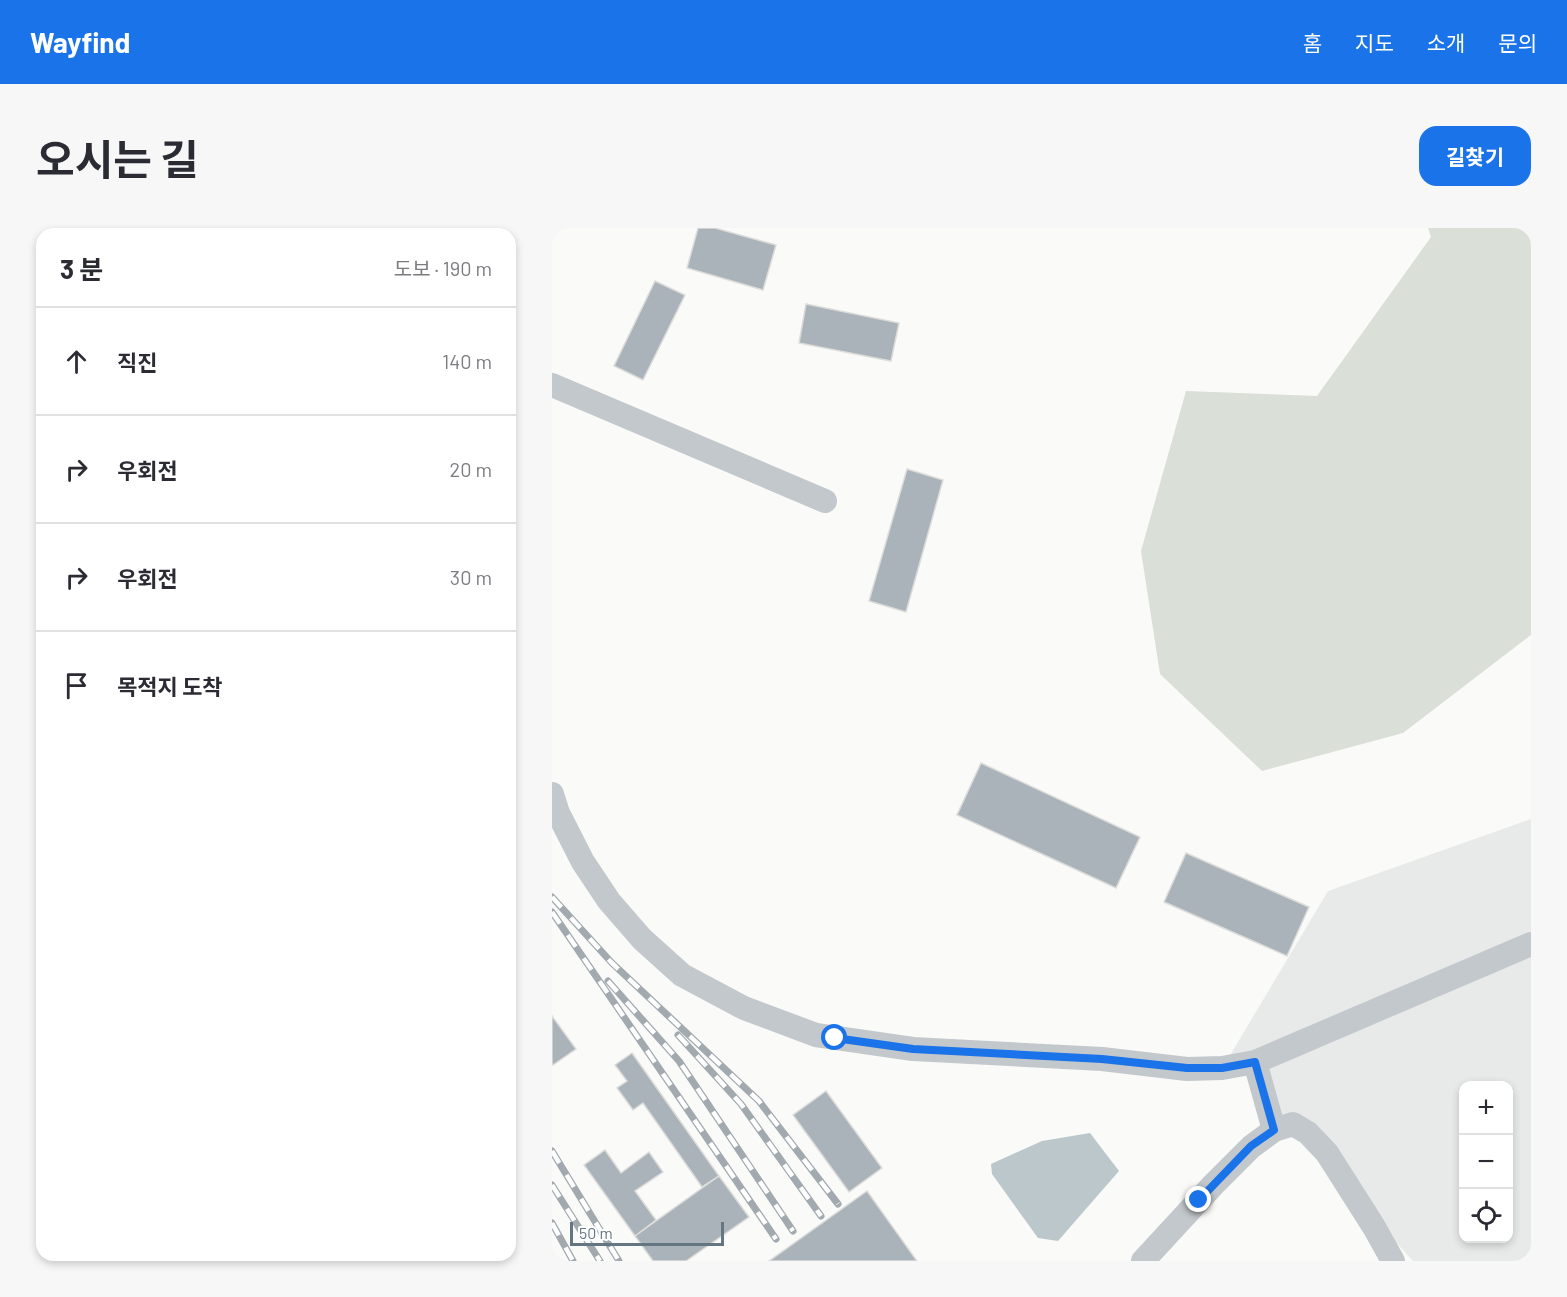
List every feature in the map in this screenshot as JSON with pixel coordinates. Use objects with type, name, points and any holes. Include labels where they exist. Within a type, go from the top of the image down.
[{"type":"street","points":[[552,385],[825,501]]},
{"type":"street","points":[[552,794],[558,813],[583,862],[609,901],[642,939],[682,975],[744,1008],[816,1035],[913,1049],[1102,1059],[1187,1068],[1222,1068],[1255,1062],[1531,944]]},
{"type":"street","points":[[1255,1062],[1274,1130]]},
{"type":"street","points":[[1143,1261],[1251,1146],[1274,1130],[1293,1124],[1308,1133],[1327,1153],[1394,1261]]},
{"type":"shaded area","points":[[1428,228],[1531,228],[1531,635],[1403,733],[1262,771],[1160,674],[1141,551],[1186,391],[1317,396],[1431,237]]},
{"type":"shaded area","points":[[1531,819],[1531,1261],[1413,1261],[1229,1057],[1328,891]]},
{"type":"shaded area","points":[[1090,1133],[1119,1171],[1058,1241],[1038,1238],[992,1174],[991,1164],[1042,1141]]},
{"type":"building","points":[[698,228],[715,228],[776,245],[763,290],[687,268]]},
{"type":"building","points":[[655,281],[685,295],[643,380],[614,366]]},
{"type":"building","points":[[806,304],[899,323],[891,361],[799,343]]},
{"type":"building","points":[[907,469],[943,480],[906,612],[869,601]]},
{"type":"building","points":[[981,763],[1140,837],[1116,888],[957,815]]},
{"type":"building","points":[[1186,853],[1309,907],[1287,956],[1164,902]]},
{"type":"building","points":[[552,1016],[576,1049],[553,1065],[552,1063]]},
{"type":"building","points":[[632,1053],[719,1176],[702,1187],[643,1103],[633,1110],[617,1088],[627,1081],[615,1065]]},
{"type":"building","points":[[826,1091],[882,1168],[849,1192],[793,1115]]},
{"type":"building","points":[[605,1150],[621,1173],[649,1152],[663,1172],[635,1191],[656,1220],[635,1236],[584,1165]]},
{"type":"building","points":[[719,1176],[749,1217],[686,1261],[653,1261],[635,1236]]},
{"type":"building","points":[[867,1191],[917,1261],[769,1261]]},
{"type":"railway","points":[[552,897],[612,963],[759,1101],[838,1204]]},
{"type":"railway","points":[[552,912],[776,1239]]},
{"type":"railway","points":[[608,981],[679,1061],[793,1231]]},
{"type":"railway","points":[[678,1035],[741,1104],[821,1216]]},
{"type":"railway","points":[[552,1151],[619,1261]]},
{"type":"railway","points":[[552,1185],[600,1261]]},
{"type":"railway","points":[[552,1223],[573,1261]]},
{"type":"route","points":[[835,1038],[913,1049],[1102,1059],[1187,1068],[1222,1068],[1255,1062],[1274,1130],[1251,1146],[1199,1200]]}]
